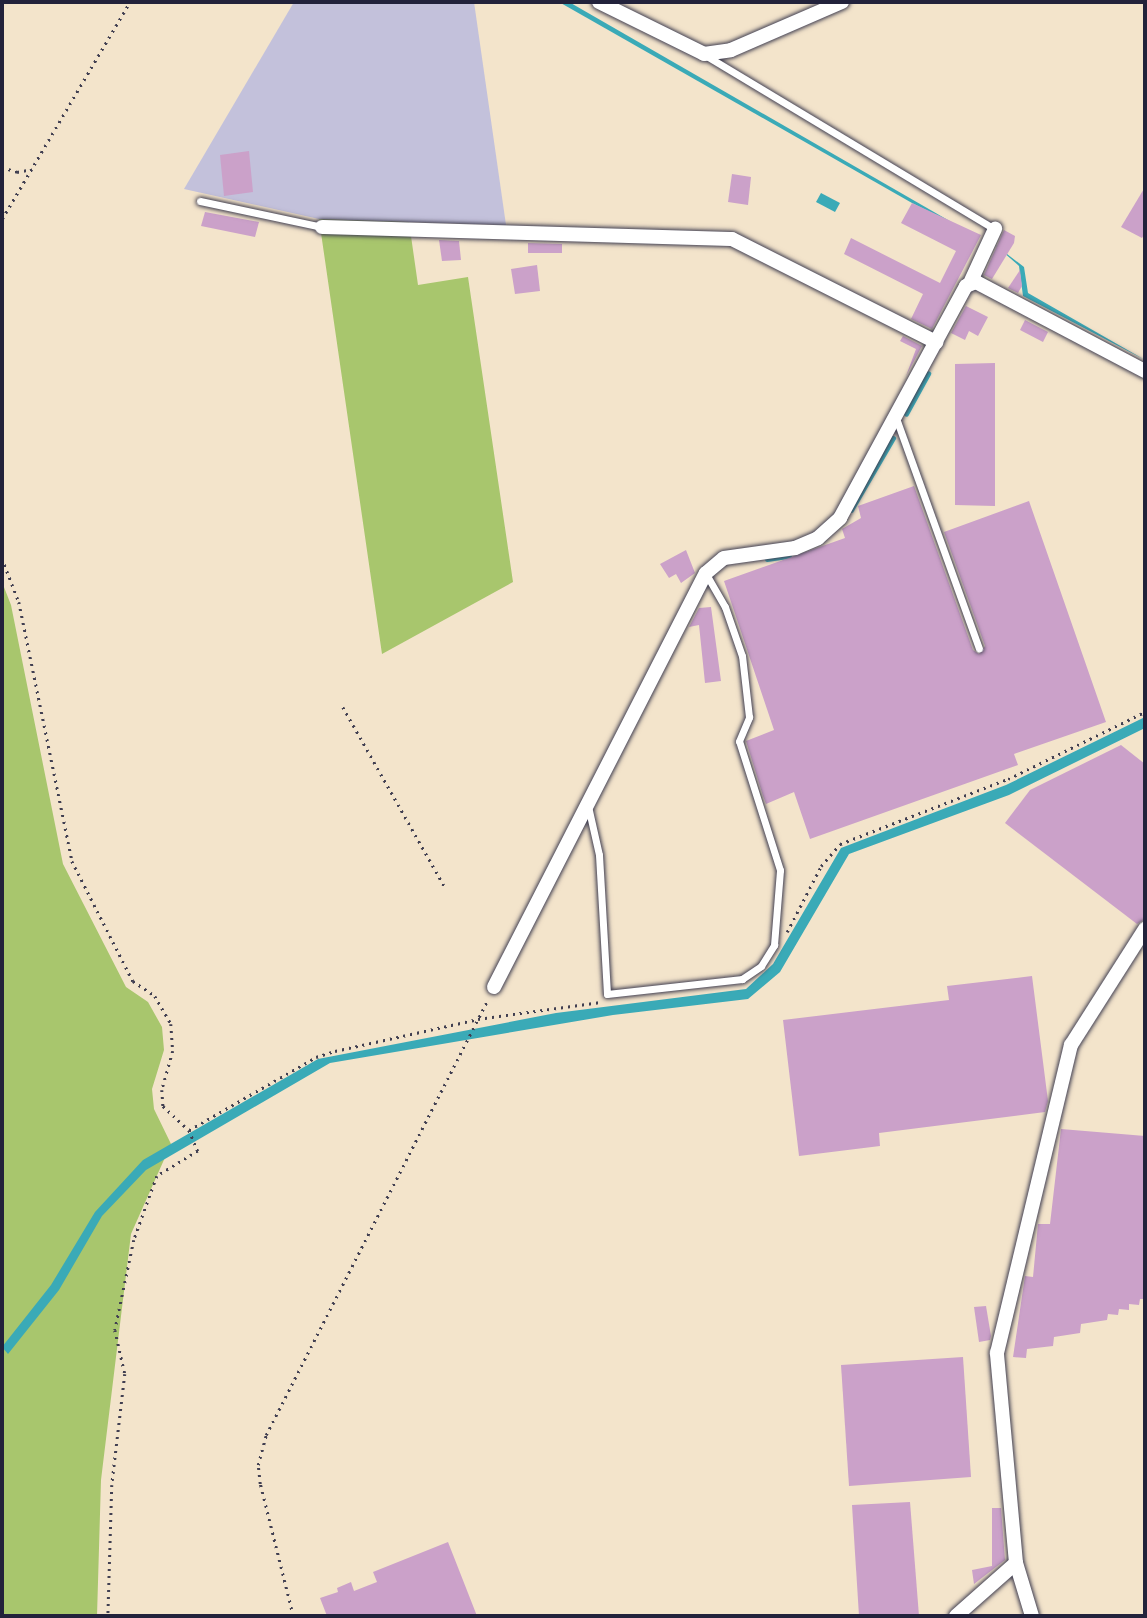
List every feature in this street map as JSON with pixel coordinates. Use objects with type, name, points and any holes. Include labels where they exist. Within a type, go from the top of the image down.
[{"type":"street","points":[[599,2],[704,54],[731,50],[842,2]]},
{"type":"street","points":[[321,227],[732,239],[936,342]]},
{"type":"street","points":[[494,987],[706,573],[724,558],[775,553],[818,538],[846,509],[970,283],[995,229]]},
{"type":"street","points":[[970,283],[1145,371]]},
{"type":"street","points":[[1032,1616],[1017,1563],[997,1353],[1071,1045],[1145,929]]},
{"type":"street","points":[[956,1616],[1017,1563]]},
{"type":"lane","points":[[704,54],[995,229]]},
{"type":"lane","points":[[200,201],[321,227]]},
{"type":"lane","points":[[896,417],[979,648]]},
{"type":"lane","points":[[587,803],[599,855],[607,994],[742,979],[761,966],[774,945],[780,870],[738,741],[749,717],[742,656],[725,607],[706,573]]},
{"type":"path","points":[[2,219],[130,2]]},
{"type":"path","points":[[2,167],[17,172],[32,169]]},
{"type":"path","points":[[2,558],[19,602],[72,860],[133,981],[155,996],[171,1024],[173,1051],[162,1090],[163,1106],[189,1130],[198,1151],[158,1176],[134,1240],[115,1330],[125,1374],[111,1485],[108,1616]]},
{"type":"path","points":[[342,707],[444,887]]},
{"type":"path","points":[[785,936],[821,866],[840,844],[1008,779],[1145,712]]},
{"type":"path","points":[[293,1616],[260,1485],[258,1465],[266,1435],[494,987]]},
{"type":"path","points":[[189,1130],[316,1057],[478,1019],[610,1001]]},
{"type":"shaded area","points":[[294,2],[474,2],[506,225],[319,219],[184,189]]},
{"type":"green space","points":[[319,219],[409,222],[418,285],[468,277],[513,582],[382,654]]},
{"type":"green space","points":[[2,582],[11,605],[63,864],[126,987],[148,1002],[162,1027],[164,1050],[152,1089],[154,1109],[171,1144],[131,1234],[101,1480],[97,1616],[2,1616]]},
{"type":"water","points":[[559,2],[569,2],[967,231],[912,203]]},
{"type":"water","points":[[821,193],[840,203],[835,212],[816,202]]},
{"type":"water","points":[[994,244],[1024,267],[1028,293],[1145,360],[1023,296],[1019,266]]},
{"type":"water","points":[[1145,717],[1145,728],[1009,795],[849,854],[780,972],[748,999],[613,1015],[330,1063],[146,1170],[102,1216],[59,1290],[8,1354],[2,1347],[51,1285],[95,1212],[143,1160],[318,1059],[556,1013],[746,989],[773,964],[841,848],[1006,785]]},
{"type":"building","points":[[249,151],[253,192],[224,196],[220,155]]},
{"type":"building","points":[[732,174],[751,177],[748,205],[728,202]]},
{"type":"building","points":[[1145,187],[1145,233],[1142,238],[1121,227]]},
{"type":"building","points":[[912,203],[981,235],[932,329],[911,319],[923,294],[844,254],[851,238],[940,283],[956,251],[901,223]]},
{"type":"building","points":[[205,212],[259,222],[255,237],[201,226]]},
{"type":"building","points":[[1004,230],[1015,236],[1014,243],[992,279],[984,275]]},
{"type":"building","points":[[439,240],[459,241],[461,260],[442,261]]},
{"type":"building","points":[[528,243],[562,244],[562,253],[528,253]]},
{"type":"building","points":[[537,265],[540,291],[515,294],[511,269]]},
{"type":"building","points":[[1020,270],[1022,286],[1018,293],[1008,288]]},
{"type":"building","points":[[966,306],[988,317],[978,336],[969,331],[965,340],[951,333]]},
{"type":"building","points":[[1025,320],[1048,332],[1043,342],[1020,330]]},
{"type":"building","points":[[903,336],[922,346],[906,376],[916,349],[900,341]]},
{"type":"building","points":[[995,363],[995,506],[955,505],[955,364]]},
{"type":"building","points":[[914,486],[973,650],[979,654],[985,646],[944,532],[1029,501],[1106,722],[1014,754],[1018,765],[810,839],[794,792],[766,804],[763,796],[746,741],[774,730],[724,581],[845,538],[842,529],[861,518],[858,506]]},
{"type":"building","points":[[686,550],[695,573],[681,583],[676,574],[669,578],[660,564]]},
{"type":"building","points":[[711,607],[721,681],[705,683],[699,625],[689,627],[699,608]]},
{"type":"building","points":[[1121,745],[1145,764],[1145,919],[1137,924],[1005,823],[1030,790]]},
{"type":"building","points":[[1032,976],[1048,1101],[1045,1112],[879,1133],[880,1146],[799,1156],[783,1020],[949,1000],[947,986]]},
{"type":"building","points":[[1061,1129],[1145,1136],[1145,1299],[1140,1299],[1139,1305],[1129,1304],[1129,1310],[1119,1309],[1118,1315],[1108,1314],[1107,1320],[1081,1324],[1080,1333],[1054,1337],[1053,1346],[1027,1349],[1026,1358],[1013,1357],[1025,1276],[1033,1277],[1038,1224],[1050,1224]]},
{"type":"building","points":[[986,1306],[991,1336],[990,1340],[979,1342],[974,1307]]},
{"type":"building","points":[[963,1357],[971,1477],[849,1486],[841,1365]]},
{"type":"building","points":[[910,1502],[919,1616],[859,1616],[852,1505]]},
{"type":"building","points":[[992,1508],[1001,1508],[1005,1560],[974,1584],[972,1570],[992,1566]]},
{"type":"building","points":[[448,1542],[477,1616],[327,1616],[320,1598],[338,1592],[337,1588],[351,1582],[354,1591],[377,1582],[373,1572]]},
{"type":"waterway","points":[[906,414],[928,374]]},
{"type":"waterway","points":[[851,510],[893,438]]},
{"type":"waterway","points":[[767,559],[789,556]]}]
